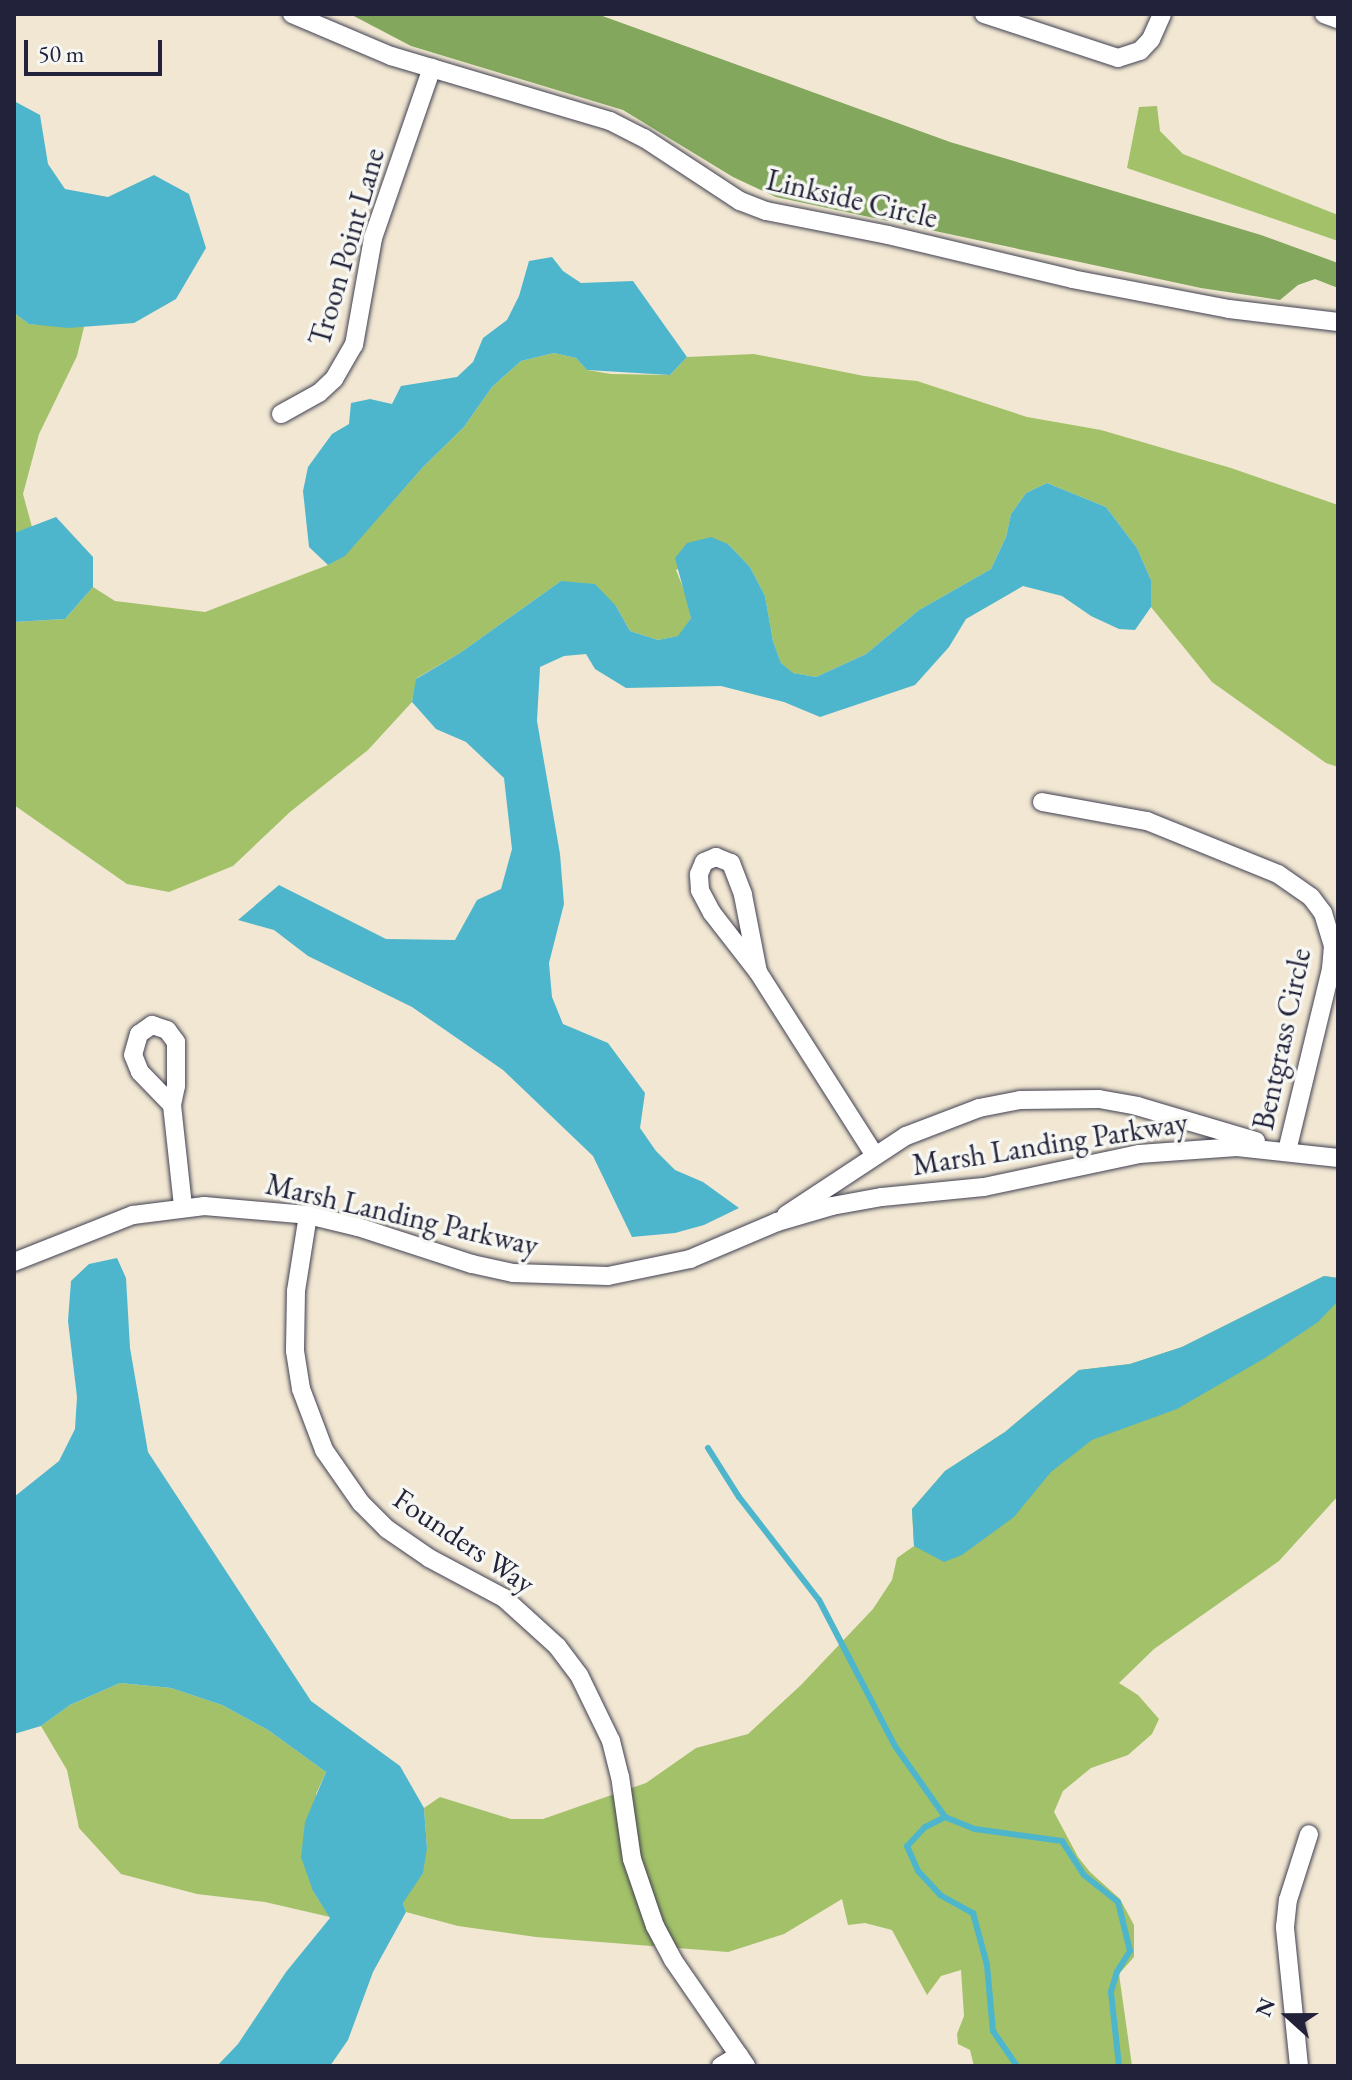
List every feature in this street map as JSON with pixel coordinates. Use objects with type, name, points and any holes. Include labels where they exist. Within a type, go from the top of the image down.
[{"type":"street","name":"Linkside Circle","points":[[292,14],[363,45],[432,68],[573,107],[610,121],[644,138],[740,201],[766,211],[888,235],[1086,282],[1229,309],[1338,322]]},
{"type":"street","points":[[984,14],[1118,58],[1140,51],[1160,21]]},
{"type":"street","points":[[1324,14],[1338,19]]},
{"type":"street","name":"Troon Point Lane","points":[[281,414],[319,393],[334,379],[354,345],[373,238],[432,68]]},
{"type":"street","name":"Bentgrass Circle","points":[[1042,802],[1147,821],[1278,874],[1304,890],[1323,913],[1333,946],[1331,969],[1287,1151]]},
{"type":"street","points":[[758,972],[743,895],[731,863],[716,857],[704,862],[699,874],[700,890],[712,913],[758,972],[874,1154]]},
{"type":"street","name":"Marsh Landing Parkway","points":[[14,1262],[133,1215],[183,1207],[254,1208],[308,1215],[358,1227],[472,1264],[560,1277],[608,1276],[654,1269],[735,1242],[777,1222],[874,1154],[940,1120],[979,1108],[1059,1097],[1137,1106],[1287,1151]]},
{"type":"street","points":[[172,1105],[183,1207]]},
{"type":"street","name":"Marsh Landing Parkway","points":[[777,1222],[845,1204],[1012,1182],[1139,1154],[1237,1147],[1338,1158]]},
{"type":"street","name":"Founders Way","points":[[308,1215],[296,1291],[295,1351],[301,1389],[324,1450],[361,1503],[387,1529],[429,1558],[504,1598],[557,1646],[579,1675],[611,1741],[620,1776],[632,1859],[655,1926],[673,1960],[743,2060]]},
{"type":"street","points":[[1299,2066],[1285,1927],[1288,1900],[1309,1834]]},
{"type":"street","points":[[721,2066],[743,2060]]},
{"type":"green space","points":[[350,14],[597,14],[950,142],[1261,235],[1338,263],[1338,288],[1315,279],[1298,285],[1280,300],[1201,288],[776,197],[733,177],[623,110],[411,46]]},
{"type":"green space","points":[[1157,106],[1160,131],[1183,154],[1338,215],[1338,241],[1127,168],[1139,107]]},
{"type":"green space","points":[[14,313],[29,324],[84,327],[77,356],[39,434],[23,494],[32,527],[14,533]]},
{"type":"green space","points":[[554,353],[576,358],[587,370],[611,374],[670,375],[687,357],[754,354],[864,376],[917,381],[1027,417],[1101,430],[1231,468],[1338,505],[1338,767],[1326,763],[1212,682],[1151,607],[1151,580],[1137,548],[1106,507],[1047,483],[1026,493],[1011,514],[1006,537],[991,569],[919,610],[866,654],[816,677],[792,673],[781,663],[773,641],[765,596],[750,567],[728,544],[676,570],[690,605],[691,618],[679,636],[658,640],[630,631],[616,606],[561,581],[460,653],[417,678],[412,702],[368,750],[290,812],[233,866],[169,892],[127,884],[14,805],[14,622],[65,619],[93,587],[115,601],[205,612],[328,565],[345,555],[423,467],[464,427],[492,387],[521,361]]},
{"type":"green space","points":[[1324,1276],[1338,1278],[1338,1496],[1279,1561],[1154,1649],[1119,1683],[1138,1695],[1159,1719],[1152,1734],[1128,1755],[1091,1768],[1063,1791],[1054,1812],[1078,1857],[1120,1899],[1134,1925],[1134,1957],[1119,1974],[1132,2066],[974,2066],[970,2050],[958,2044],[957,2034],[964,2016],[961,1970],[941,1976],[927,1995],[892,1930],[865,1923],[848,1925],[842,1899],[784,1934],[728,1952],[536,1937],[458,1926],[406,1912],[403,1903],[427,1848],[424,1808],[440,1797],[511,1819],[543,1819],[646,1783],[696,1748],[748,1734],[801,1685],[873,1609],[892,1580],[897,1558],[914,1546],[912,1509],[945,1471],[1005,1432],[1079,1370],[1130,1364],[1182,1347]]},
{"type":"green space","points":[[120,1683],[171,1688],[222,1705],[268,1730],[326,1772],[316,1794],[313,1891],[330,1917],[265,1902],[197,1894],[121,1874],[79,1828],[67,1770],[41,1726],[70,1705]]},
{"type":"water","points":[[14,101],[40,115],[48,164],[65,189],[108,197],[154,175],[189,194],[206,248],[176,299],[134,323],[68,328],[29,324],[14,313]]},
{"type":"water","points":[[552,257],[563,271],[581,283],[633,281],[687,357],[670,375],[587,370],[576,358],[554,353],[521,361],[492,387],[464,427],[423,467],[345,556],[328,565],[309,547],[303,491],[308,467],[332,434],[349,424],[351,403],[370,399],[392,404],[401,386],[457,377],[473,362],[483,338],[507,320],[519,296],[529,261]]},
{"type":"water","points":[[1047,483],[1106,507],[1137,548],[1151,580],[1151,607],[1135,630],[1119,629],[1091,616],[1062,596],[1023,586],[966,619],[949,647],[915,685],[820,717],[784,702],[721,686],[626,688],[595,669],[586,654],[564,656],[540,667],[537,721],[560,854],[564,904],[549,963],[552,997],[563,1024],[608,1043],[645,1093],[640,1128],[656,1151],[675,1170],[703,1182],[739,1208],[704,1225],[675,1233],[632,1237],[593,1156],[503,1070],[412,1007],[308,956],[274,930],[238,920],[279,885],[386,939],[455,940],[477,900],[501,889],[512,849],[504,778],[466,742],[436,729],[412,702],[416,679],[460,653],[561,581],[595,584],[616,606],[630,631],[658,640],[678,636],[691,618],[675,558],[687,543],[711,537],[728,544],[750,567],[765,596],[773,641],[781,663],[793,673],[816,677],[866,654],[919,610],[991,569],[1006,537],[1011,514],[1026,493]]},
{"type":"water","points":[[56,517],[93,557],[93,587],[65,619],[14,622],[14,533]]},
{"type":"water","points":[[117,1258],[126,1278],[130,1348],[148,1452],[311,1701],[400,1766],[424,1808],[427,1848],[423,1873],[403,1903],[406,1912],[373,1972],[348,2040],[330,2066],[217,2066],[238,2044],[286,1972],[330,1918],[313,1891],[301,1857],[305,1822],[326,1772],[268,1730],[222,1705],[171,1688],[120,1683],[70,1705],[41,1726],[14,1734],[14,1497],[59,1461],[75,1429],[77,1397],[68,1321],[71,1281],[89,1264]]},
{"type":"water","points":[[1324,1276],[1338,1278],[1338,1301],[1318,1322],[1265,1358],[1177,1409],[1092,1440],[1051,1472],[1014,1517],[962,1555],[944,1562],[914,1546],[912,1509],[945,1471],[1005,1432],[1079,1370],[1130,1364],[1182,1347]]},
{"type":"waterway","points":[[708,1448],[739,1497],[819,1600],[895,1746],[945,1817],[975,1829],[1062,1841],[1084,1875],[1118,1902],[1130,1951],[1117,1972],[1111,1992],[1119,2066]]},
{"type":"waterway","points":[[945,1817],[925,1827],[907,1846],[918,1871],[940,1895],[973,1913],[987,1965],[993,2031],[1017,2066]]}]
